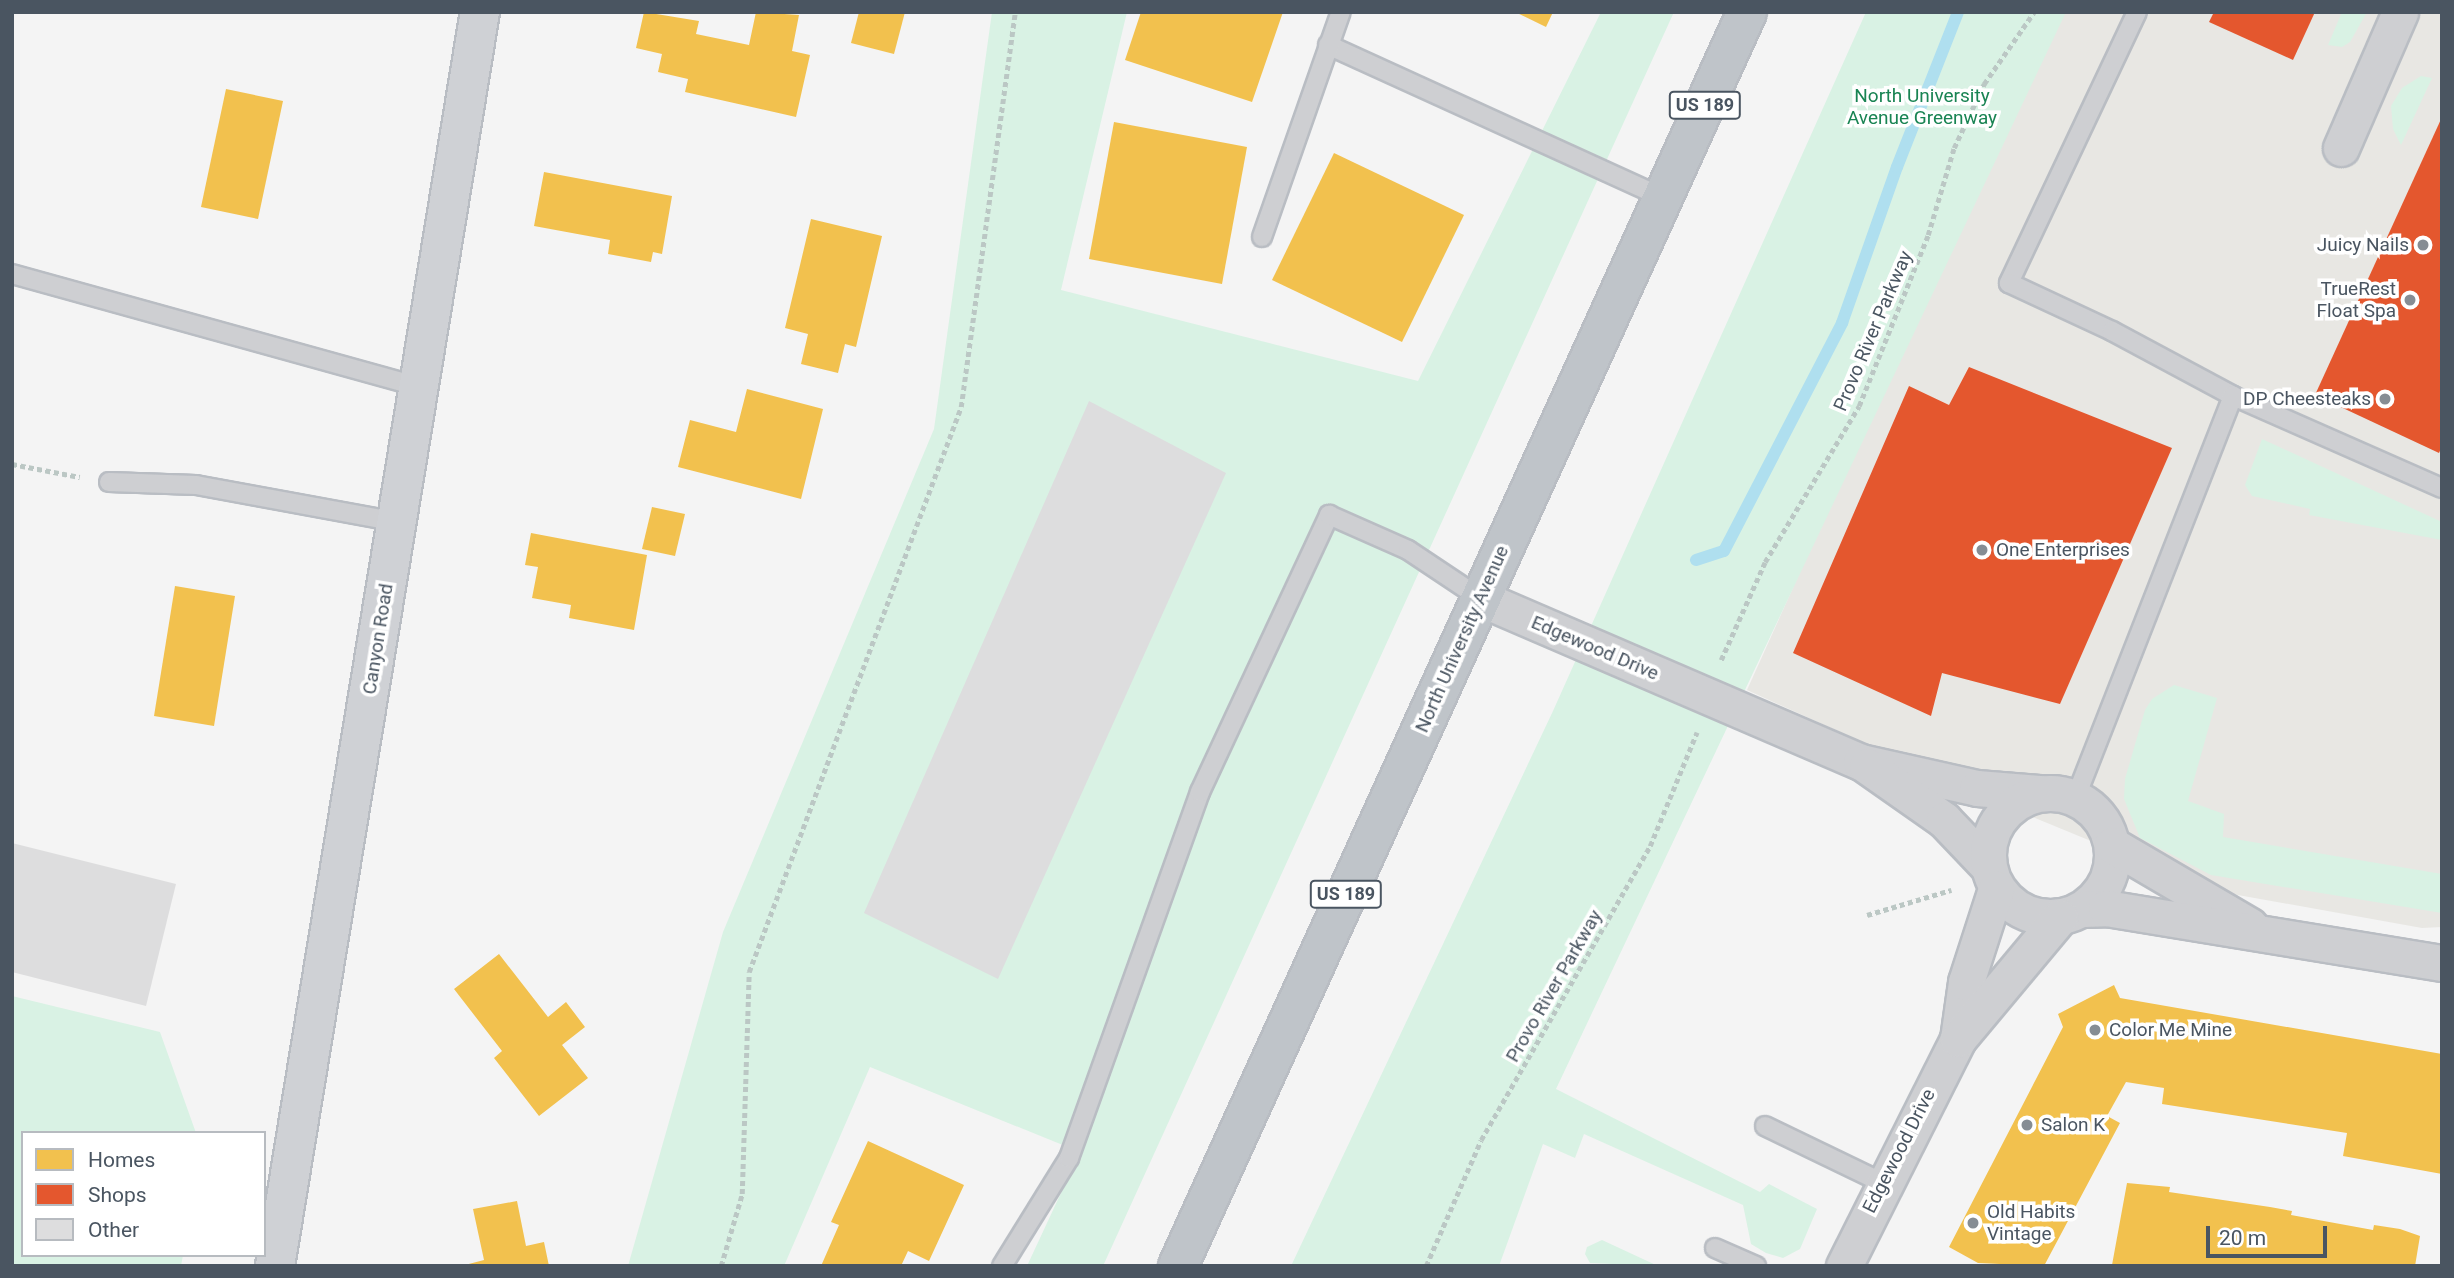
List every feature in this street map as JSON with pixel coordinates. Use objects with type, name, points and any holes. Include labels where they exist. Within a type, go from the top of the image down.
[{"type":"highway","name":"North University Avenue","points":[[1178,1266],[1747,12]]},
{"type":"main road","name":"Canyon Road","points":[[275,1266],[480,12]]},
{"type":"street","points":[[2341,148],[2400,12]]},
{"type":"street","name":"Edgewood Drive","points":[[1480,598],[1706,707],[1861,761]]},
{"type":"street","points":[[1861,761],[1977,788],[2075,799],[2103,822],[2112,845],[2111,870],[2101,892],[2071,913]]},
{"type":"street","points":[[1861,761],[1944,820],[2013,906],[2035,916],[2106,908],[2442,963]]},
{"type":"street","points":[[1992,877],[1988,841],[1998,819],[2017,802],[2039,793]]},
{"type":"street","points":[[2112,845],[2259,931]]},
{"type":"street","name":"Edgewood Drive","points":[[1958,1039],[1966,982],[1992,877]]},
{"type":"street","name":"Edgewood Drive","points":[[1844,1266],[1883,1183],[1958,1039],[2071,913]]},
{"type":"lane","points":[[1262,237],[1341,12]]},
{"type":"lane","points":[[2137,12],[2009,284],[2112,331],[2233,396],[2442,488]]},
{"type":"lane","points":[[1328,45],[1662,197]]},
{"type":"lane","points":[[12,274],[420,387]]},
{"type":"lane","points":[[2075,799],[2233,396]]},
{"type":"lane","points":[[109,482],[196,485],[397,522]]},
{"type":"lane","points":[[1002,1266],[1069,1158],[1200,793],[1329,515],[1408,550],[1480,598]]},
{"type":"lane","points":[[1765,1126],[1883,1183]]},
{"type":"lane","points":[[1715,1248],[1756,1266]]},
{"type":"path","points":[[721,1266],[742,1194],[750,972],[961,407],[1014,12]]},
{"type":"path","name":"Provo River Parkway","points":[[1723,654],[1765,562],[1859,406],[1928,235],[1954,148],[1984,84],[2034,12]]},
{"type":"path","points":[[12,464],[109,482]]},
{"type":"path","name":"Provo River Parkway","points":[[1426,1266],[1481,1140],[1650,846],[1706,707]]},
{"type":"path","points":[[1867,915],[1951,890]]},
{"type":"shaded area","points":[[2052,12],[2442,12],[2442,927],[2422,928],[2210,890],[1991,800],[1747,690]]},
{"type":"green space","points":[[992,12],[1127,12],[1061,290],[1418,381],[1601,12],[1674,12],[1103,1266],[1027,1266],[1080,1152],[870,1067],[784,1266],[628,1266],[723,932],[934,429]]},
{"type":"green space","name":"North University Avenue Greenway","points":[[1866,12],[2066,12],[1556,1089],[1760,1192],[1769,1184],[1817,1209],[1800,1249],[1783,1258],[1766,1253],[1751,1244],[1743,1205],[1584,1134],[1575,1158],[1543,1144],[1499,1266],[1291,1266],[1553,711]]},
{"type":"green space","points":[[2342,12],[2367,12],[2350,42],[2342,47],[2328,45]]},
{"type":"green space","points":[[2421,76],[2432,78],[2401,145],[2393,129],[2391,106],[2402,88]]},
{"type":"green space","points":[[2262,439],[2442,522],[2442,540],[2309,515],[2310,509],[2252,496],[2245,485]]},
{"type":"green space","points":[[2174,685],[2217,698],[2188,801],[2224,814],[2223,837],[2442,874],[2442,913],[2211,875],[2140,838],[2124,799],[2125,779],[2145,710],[2152,699]]},
{"type":"green space","points":[[12,996],[160,1032],[195,1131],[21,1131],[21,1257],[183,1257],[181,1266],[12,1266]]},
{"type":"green space","points":[[1602,1240],[1658,1266],[1590,1263],[1585,1254],[1587,1247]]},
{"type":"building: Homes","points":[[644,12],[699,21],[696,34],[749,45],[756,12],[799,15],[792,51],[810,55],[796,117],[685,92],[688,79],[658,72],[662,54],[636,48]]},
{"type":"building: Homes","points":[[859,12],[905,12],[894,54],[851,43]]},
{"type":"building: Homes","points":[[1141,12],[1283,12],[1252,102],[1125,60]]},
{"type":"building: Homes","points":[[1515,12],[1553,12],[1546,27]]},
{"type":"building: Homes","points":[[226,89],[283,101],[258,219],[201,207]]},
{"type":"building: Homes","points":[[1114,122],[1247,147],[1222,284],[1089,259]]},
{"type":"building: Homes","points":[[1334,153],[1464,215],[1402,342],[1272,280]]},
{"type":"building: Homes","points":[[544,172],[672,196],[662,254],[653,252],[651,262],[608,254],[610,240],[534,226]]},
{"type":"building: Homes","points":[[811,219],[882,236],[856,347],[845,344],[838,373],[801,364],[808,334],[785,328]]},
{"type":"building: Homes","points":[[747,389],[823,409],[801,499],[678,467],[690,420],[736,432]]},
{"type":"building: Homes","points":[[652,507],[685,514],[675,556],[642,549]]},
{"type":"building: Homes","points":[[531,533],[647,555],[634,630],[569,618],[571,605],[532,598],[538,567],[525,565]]},
{"type":"building: Homes","points":[[175,586],[235,596],[214,726],[154,716]]},
{"type":"building: Homes","points":[[499,954],[548,1017],[566,1002],[585,1027],[562,1045],[588,1078],[539,1116],[494,1058],[502,1051],[454,989]]},
{"type":"building: Homes","points":[[2114,985],[2120,998],[2442,1054],[2442,1174],[2343,1156],[2347,1133],[2162,1104],[2164,1088],[2126,1082],[2107,1116],[2120,1123],[2044,1266],[1978,1263],[1949,1247],[2063,1027],[2058,1014]]},
{"type":"building: Homes","points":[[868,1141],[964,1185],[929,1261],[908,1251],[901,1266],[821,1266],[839,1225],[831,1222]]},
{"type":"building: Homes","points":[[2127,1183],[2170,1187],[2169,1192],[2292,1211],[2291,1215],[2373,1230],[2374,1225],[2400,1229],[2420,1236],[2415,1266],[2112,1265]]},
{"type":"building: Homes","points":[[517,1201],[526,1246],[544,1242],[549,1266],[461,1266],[484,1260],[473,1209]]},
{"type":"building: Shops","points":[[2214,12],[2315,12],[2293,60],[2209,22]]},
{"type":"building: Shops","points":[[2442,117],[2442,446],[2439,453],[2315,395]]},
{"type":"building: Shops","name":"One Enterprises","points":[[1969,367],[2172,448],[2060,704],[1942,673],[1931,716],[1793,653],[1909,386],[1949,405]]},
{"type":"building: Other","points":[[1089,401],[1226,473],[998,979],[864,913]]},
{"type":"building: Other","points":[[12,843],[176,884],[146,1006],[12,972]]},
{"type":"waterway","points":[[1696,560],[1724,551],[1842,323],[1897,167],[1958,12]]},
{"type":"place","name":"Juicy Nails","points":[[2423,245]]},
{"type":"place","name":"TrueRest Float Spa","points":[[2410,300]]},
{"type":"place","name":"DP Cheesteaks","points":[[2385,399]]},
{"type":"place","name":"One Enterprises","points":[[1982,550]]},
{"type":"place","name":"Color Me Mine","points":[[2095,1030]]},
{"type":"place","name":"Salon K","points":[[2027,1125]]},
{"type":"place","name":"Old Habits Vintage","points":[[1973,1223]]}]
